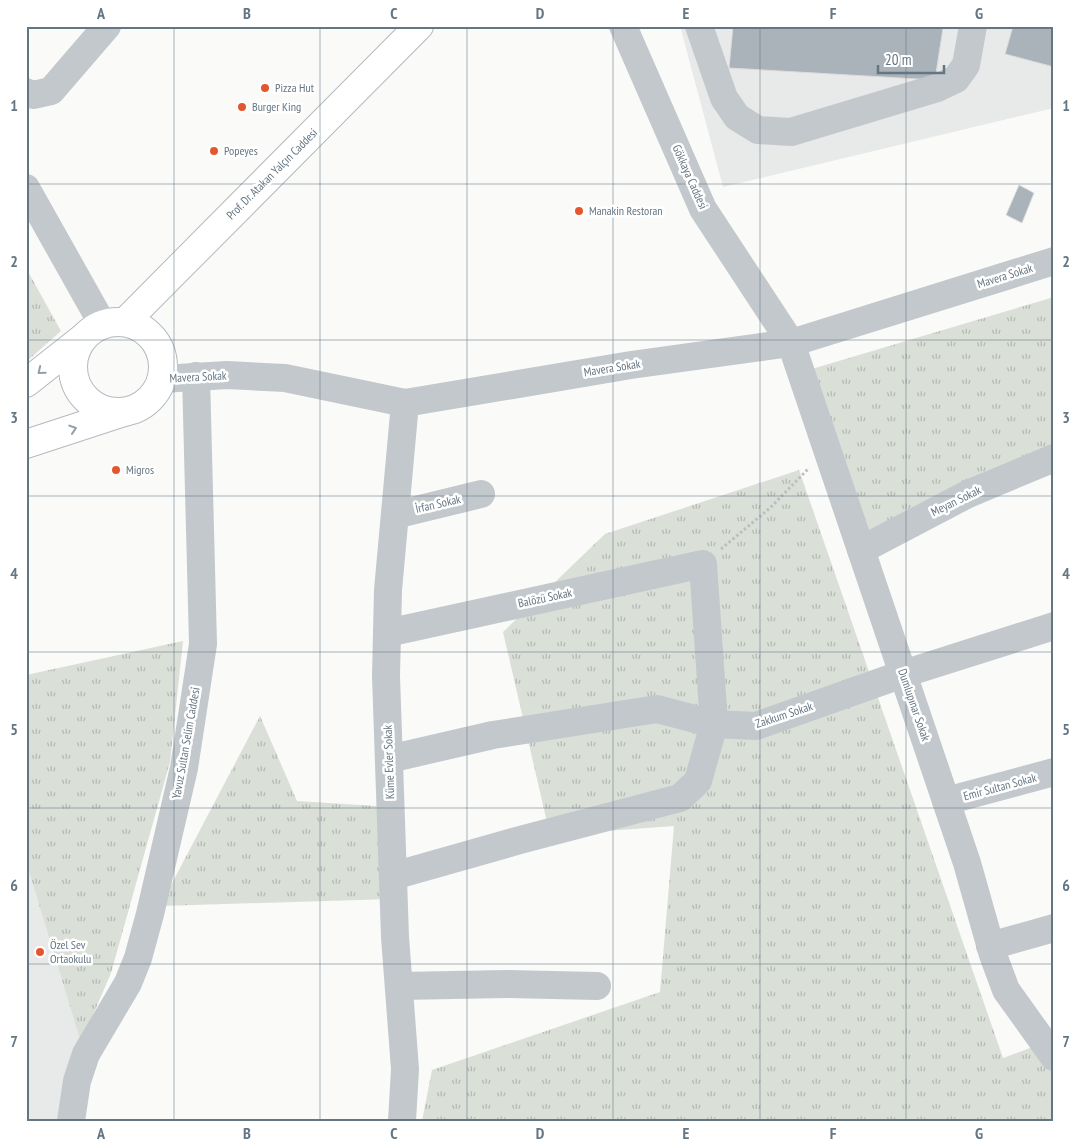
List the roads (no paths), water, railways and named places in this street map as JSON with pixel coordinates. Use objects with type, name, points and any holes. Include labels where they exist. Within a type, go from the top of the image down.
[{"type":"main road","name":"Prof. Dr. Atakan Yalçın Caddesi","points":[[26,383],[104,328],[419,26]]},
{"type":"main road","points":[[26,444],[130,410],[144,404],[155,393],[162,379],[164,364],[160,349],[152,336],[140,326],[104,328],[76,350],[73,364],[74,378],[80,391],[90,402],[102,409],[116,412],[130,410]]},
{"type":"street","points":[[26,92],[33,95],[51,91],[106,26]]},
{"type":"street","name":"Gökkaya Caddesi","points":[[623,26],[703,209],[791,343]]},
{"type":"street","points":[[699,26],[724,98],[737,117],[758,130],[791,132],[937,88],[956,79],[966,65],[973,26]]},
{"type":"street","points":[[26,188],[104,328]]},
{"type":"street","name":"Mavera Sokak","points":[[162,379],[227,375],[285,378],[405,403],[631,364],[791,343],[1054,261]]},
{"type":"street","name":"Dumlupınar Sokak","points":[[791,343],[967,863],[990,946],[1006,990],[1054,1057]]},
{"type":"street","name":"Yavuz Sultan Selim Caddesi","points":[[70,1121],[77,1081],[86,1054],[128,983],[138,958],[184,768],[203,644],[196,376]]},
{"type":"street","name":"Küme Evler Sokak","points":[[402,1121],[404,1069],[398,986],[386,676],[388,590],[405,403]]},
{"type":"street","name":"Meyan Sokak","points":[[861,550],[968,494],[1054,458]]},
{"type":"street","name":"İrfan Sokak","points":[[395,514],[481,494]]},
{"type":"street","name":"Balözü Sokak","points":[[387,633],[703,564],[714,724]]},
{"type":"street","name":"Zakkum Sokak","points":[[389,759],[493,735],[657,709],[714,724],[756,726],[903,674],[1054,626]]},
{"type":"street","points":[[393,876],[680,798],[698,781],[714,724]]},
{"type":"street","name":"Emir Sultan Sokak","points":[[946,801],[1054,772]]},
{"type":"street","points":[[990,946],[1054,928]]},
{"type":"street","points":[[398,986],[507,984],[597,986]]},
{"type":"place","name":"Pizza Hut","points":[[265,88]]},
{"type":"place","name":"Burger King","points":[[242,107]]},
{"type":"place","name":"Popeyes","points":[[214,151]]},
{"type":"place","name":"Manakin Restoran","points":[[579,211]]},
{"type":"place","name":"Migros","points":[[116,470]]},
{"type":"place","name":"Özel Sev Ortaokulu","points":[[40,952]]}]
